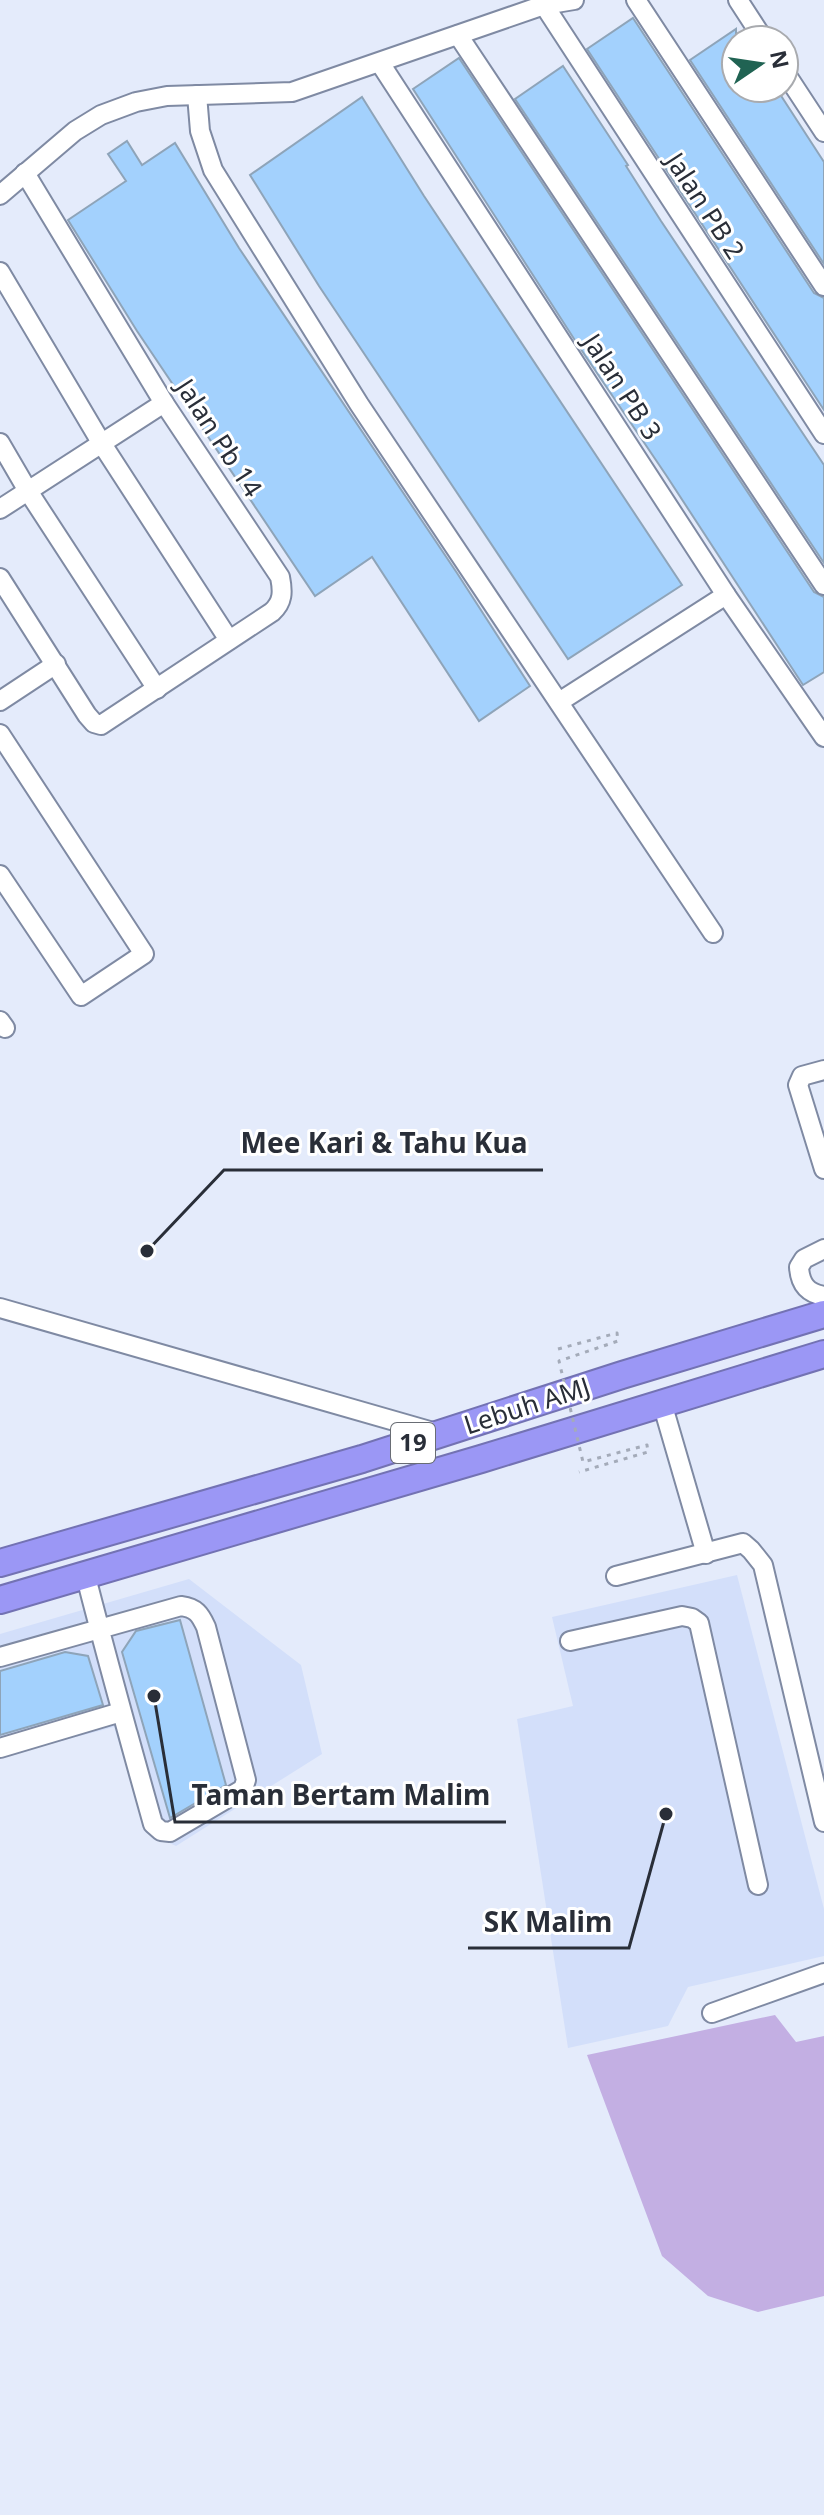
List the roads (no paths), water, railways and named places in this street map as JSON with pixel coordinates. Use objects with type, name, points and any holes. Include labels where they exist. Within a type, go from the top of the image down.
[{"type":"highway","name":"Lebuh AMJ","points":[[0,1563],[348,1464],[824,1314]]},
{"type":"highway","name":"Lebuh AMJ","points":[[0,1600],[86,1577],[824,1354]]},
{"type":"street","points":[[0,195],[75,131],[101,115],[136,102],[167,96],[292,92],[544,5],[574,0]]},
{"type":"street","points":[[636,0],[824,286]]},
{"type":"street","points":[[738,0],[754,24]]},
{"type":"street","name":"Jalan PB 2","points":[[544,5],[824,434]]},
{"type":"street","points":[[458,35],[824,585]]},
{"type":"street","name":"Jalan PB 3","points":[[380,63],[726,595],[817,714],[824,737]]},
{"type":"street","points":[[197,95],[200,131],[213,170],[359,404],[713,933]]},
{"type":"street","points":[[800,95],[824,132]]},
{"type":"street","name":"Jalan Pb 14","points":[[25,173],[164,403],[280,577],[283,591],[279,605],[101,725],[94,723],[56,664]]},
{"type":"street","points":[[0,272],[102,444],[229,640]]},
{"type":"street","points":[[0,509],[164,403]]},
{"type":"street","points":[[0,443],[157,689]]},
{"type":"street","points":[[0,578],[56,664],[0,701]]},
{"type":"street","points":[[559,702],[726,595]]},
{"type":"street","points":[[0,734],[144,954],[81,996],[0,875]]},
{"type":"street","points":[[822,1158],[798,1085],[802,1076],[824,1070]]},
{"type":"street","points":[[824,1249],[804,1259],[799,1267],[803,1285],[809,1291],[824,1296]]},
{"type":"street","points":[[0,1308],[440,1434]]},
{"type":"street","points":[[662,1403],[706,1554]]},
{"type":"street","points":[[616,1576],[743,1543],[751,1550],[763,1565],[824,1822]]},
{"type":"street","points":[[0,1657],[99,1628],[181,1606],[192,1608],[200,1614],[206,1627],[246,1785],[243,1789],[170,1832],[161,1831],[153,1824],[121,1712],[99,1628],[86,1577]]},
{"type":"street","points":[[570,1641],[682,1616],[699,1623],[758,1885]]},
{"type":"street","points":[[0,1748],[121,1712]]},
{"type":"street","points":[[712,2013],[824,1973]]},
{"type":"place","name":"Mee Kari & Tahu Kua","points":[[147,1251]]},
{"type":"place","name":"Taman Bertam Malim","points":[[154,1696]]},
{"type":"place","name":"SK Malim","points":[[666,1814]]}]
